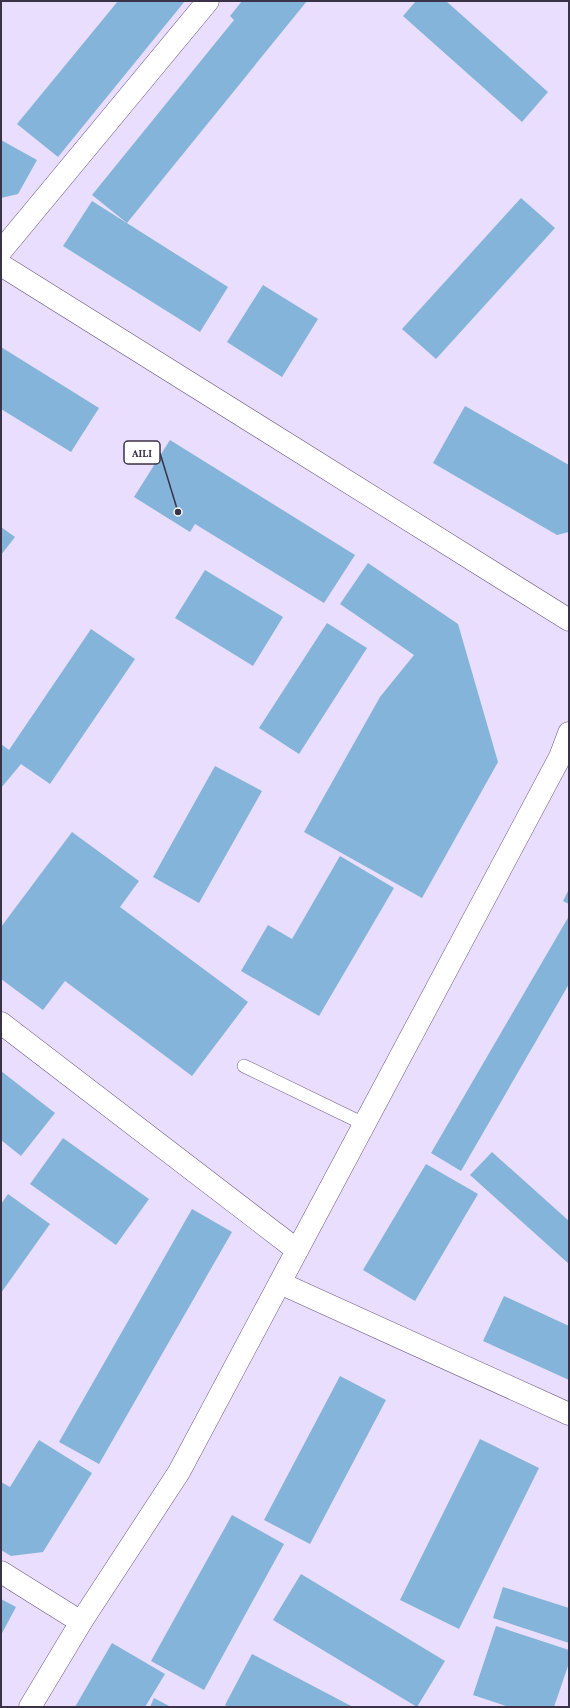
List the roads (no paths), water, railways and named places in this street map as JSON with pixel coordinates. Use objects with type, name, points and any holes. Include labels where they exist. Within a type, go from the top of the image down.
[{"type":"street","points":[[1,251],[208,1]]},
{"type":"street","points":[[1,265],[569,620]]},
{"type":"street","points":[[30,1707],[81,1622],[179,1472],[557,764],[569,732]]},
{"type":"street","points":[[1,1023],[297,1250]]},
{"type":"street","points":[[280,1283],[569,1414]]},
{"type":"street","points":[[1,1572],[81,1622]]},
{"type":"lane","points":[[244,1066],[364,1124]]},
{"type":"place","name":"AILI","points":[[178,512]]}]
